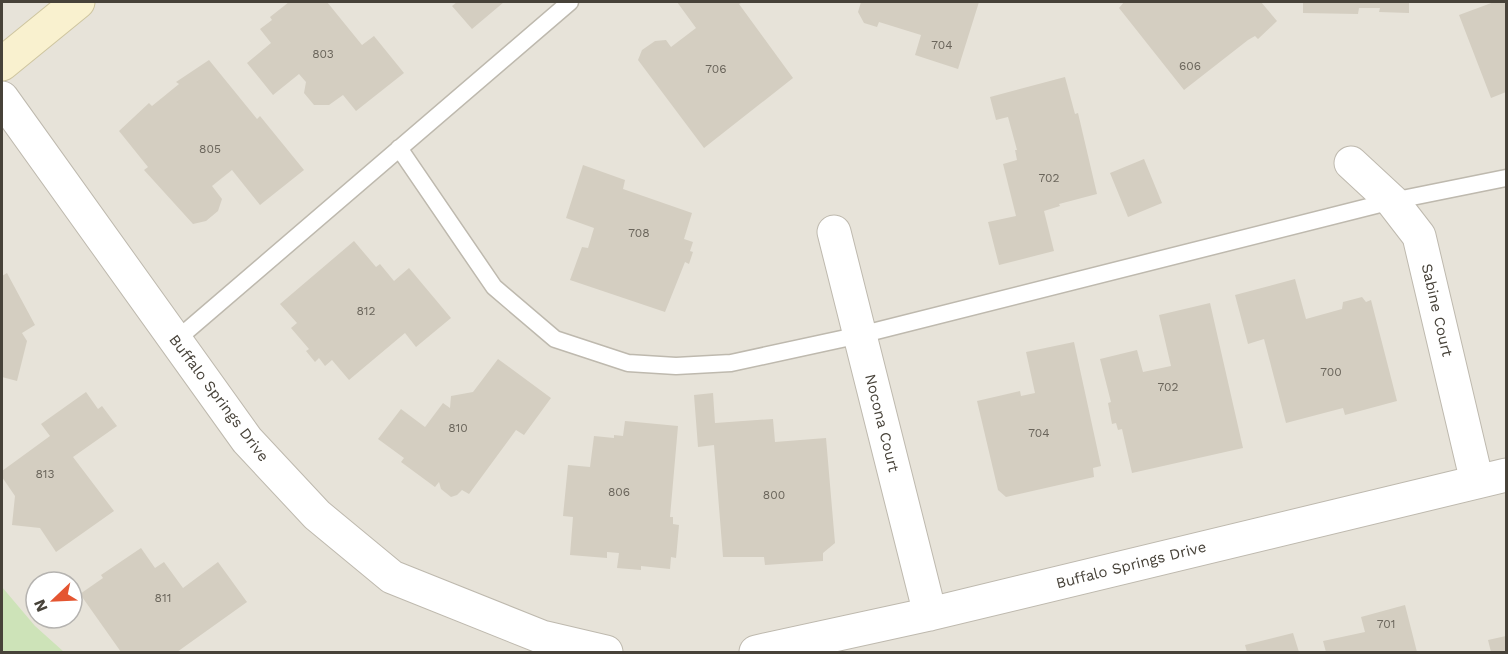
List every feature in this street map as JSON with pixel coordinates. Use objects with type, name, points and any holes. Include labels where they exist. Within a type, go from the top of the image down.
[{"type":"street","points":[[2,64],[78,2]]},
{"type":"street","name":"Buffalo Springs Drive","points":[[2,98],[247,440],[317,516],[392,577],[542,638],[606,652]]},
{"type":"street","name":"Sabine Court","points":[[1352,163],[1392,201],[1419,236],[1492,479]]},
{"type":"street","name":"Nocona Court","points":[[834,232],[930,614]]},
{"type":"street","name":"Buffalo Springs Drive","points":[[756,652],[930,614],[1492,479]]},
{"type":"lane","points":[[175,341],[570,2]]},
{"type":"lane","points":[[399,148],[494,287],[555,339],[628,363],[675,366],[731,363],[860,335],[1392,201],[1506,178]]},
{"type":"shaded area","points":[[2,2],[1506,2],[1506,652],[2,652]]},
{"type":"green space","points":[[2,587],[24,613],[24,630],[39,630],[64,652],[2,652]]},
{"type":"building","points":[[289,2],[327,2],[362,45],[374,36],[404,73],[356,111],[343,95],[329,105],[314,105],[304,93],[306,82],[299,74],[273,95],[247,63],[271,43],[260,29],[272,20],[270,17]]},
{"type":"building","points":[[457,2],[504,2],[472,29],[452,6]]},
{"type":"building","points":[[677,2],[743,2],[739,4],[793,78],[704,148],[638,60],[642,50],[655,41],[666,40],[671,47],[696,28]]},
{"type":"building","points":[[861,2],[979,2],[958,69],[915,55],[921,35],[879,22],[877,27],[864,23],[858,12]]},
{"type":"building","points":[[1124,2],[1261,2],[1277,21],[1258,39],[1255,36],[1248,40],[1184,90],[1119,8]]},
{"type":"building","points":[[1303,2],[1409,2],[1409,13],[1379,12],[1380,8],[1359,8],[1358,14],[1303,13]]},
{"type":"building","points":[[1494,2],[1506,2],[1506,92],[1491,98],[1459,15]]},
{"type":"building","points":[[209,60],[257,119],[260,116],[304,170],[260,205],[232,170],[212,186],[222,199],[218,211],[206,221],[193,224],[144,170],[148,167],[119,131],[149,103],[152,106],[179,84],[176,82]]},
{"type":"building","points":[[1065,77],[1075,114],[1078,113],[1097,194],[1059,204],[1060,206],[1044,211],[1054,251],[999,265],[988,222],[1016,216],[1003,164],[1017,160],[1015,150],[1017,150],[1008,117],[996,120],[990,97]]},
{"type":"building","points":[[1144,159],[1162,203],[1128,217],[1110,173]]},
{"type":"building","points":[[583,165],[625,180],[623,189],[692,213],[684,239],[693,242],[690,251],[693,252],[689,264],[685,262],[665,312],[570,280],[582,247],[588,248],[594,228],[566,218]]},
{"type":"building","points":[[354,241],[376,267],[380,264],[394,281],[409,268],[451,318],[416,347],[405,333],[349,380],[332,360],[325,366],[319,358],[315,362],[306,351],[309,349],[291,328],[297,323],[280,304]]},
{"type":"building","points":[[7,273],[35,325],[22,333],[27,341],[17,381],[2,377],[2,276]]},
{"type":"building","points":[[1295,279],[1306,319],[1342,309],[1343,302],[1362,297],[1366,302],[1371,300],[1397,401],[1345,415],[1343,408],[1286,423],[1264,339],[1248,344],[1235,295]]},
{"type":"building","points":[[1210,303],[1243,448],[1132,473],[1122,429],[1118,430],[1116,423],[1112,424],[1108,403],[1111,402],[1100,359],[1137,350],[1143,372],[1171,366],[1159,315]]},
{"type":"building","points":[[1074,342],[1101,466],[1093,468],[1094,477],[1006,497],[998,490],[977,401],[1020,391],[1021,396],[1035,393],[1026,352]]},
{"type":"building","points":[[498,359],[551,398],[524,435],[516,430],[469,494],[462,490],[451,497],[441,489],[439,482],[435,487],[401,462],[404,458],[378,439],[401,409],[425,427],[443,403],[450,408],[451,396],[473,392]]},
{"type":"building","points":[[86,392],[98,409],[102,406],[117,426],[73,457],[114,511],[56,552],[40,528],[12,525],[15,496],[2,477],[2,471],[50,436],[41,424]]},
{"type":"building","points":[[713,393],[715,423],[773,419],[775,442],[826,438],[835,543],[823,553],[823,561],[765,565],[764,557],[723,557],[714,445],[698,447],[694,395]]},
{"type":"building","points":[[625,421],[678,426],[670,517],[673,517],[673,524],[679,525],[676,558],[671,557],[670,569],[641,566],[641,570],[617,568],[619,553],[607,552],[607,558],[570,555],[573,517],[563,516],[568,465],[590,467],[594,436],[614,438],[614,435],[623,436]]},
{"type":"building","points":[[141,548],[155,568],[164,562],[183,588],[218,562],[247,602],[177,652],[121,652],[84,600],[84,591],[103,578],[101,575]]},
{"type":"building","points":[[1405,605],[1417,652],[1326,652],[1323,641],[1365,632],[1361,617]]},
{"type":"building","points":[[1293,633],[1299,652],[1247,652],[1245,645]]},
{"type":"building","points":[[1506,636],[1506,652],[1491,652],[1488,640]]}]
